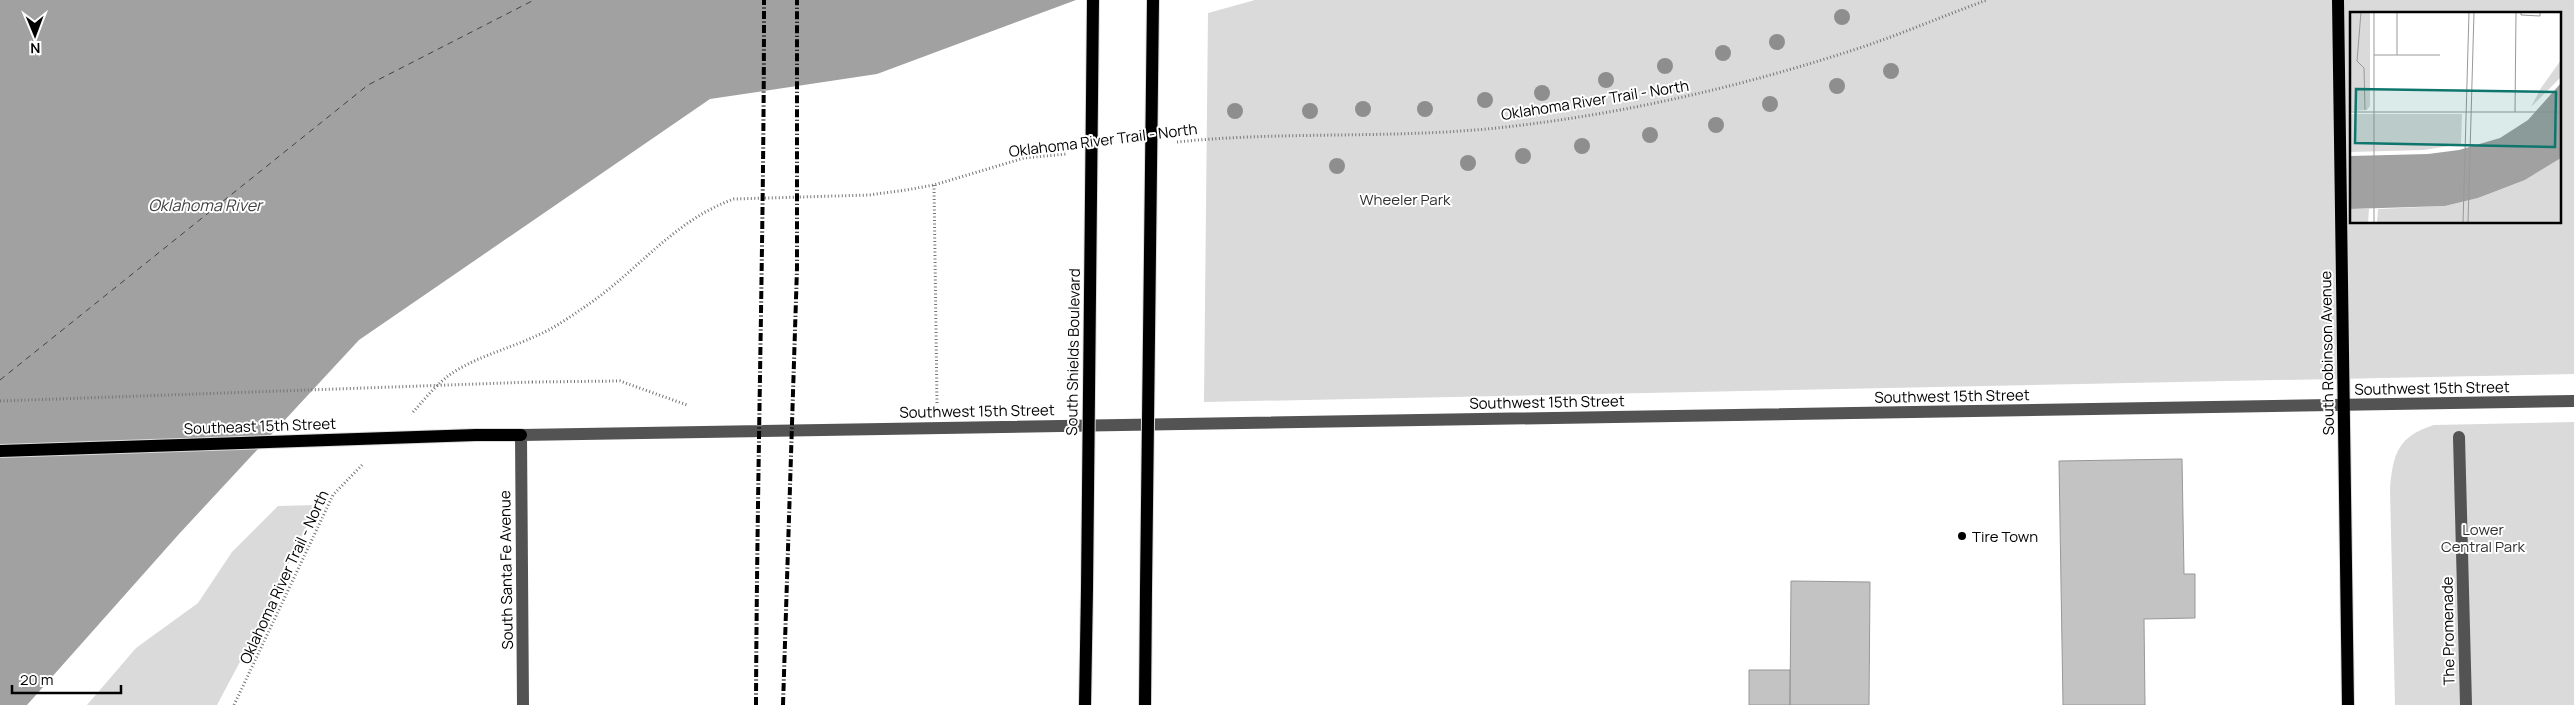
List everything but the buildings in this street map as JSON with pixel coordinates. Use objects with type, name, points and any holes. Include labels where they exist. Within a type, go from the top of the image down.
[{"type":"main road","name":"South Shields Boulevard","points":[[1085,705],[1093,0]]},
{"type":"main road","points":[[1145,705],[1153,0]]},
{"type":"main road","name":"South Robinson Avenue","points":[[2338,0],[2348,705]]},
{"type":"main road","name":"Southeast 15th Street","points":[[0,451],[521,435]]},
{"type":"street","name":"Southwest 15th Street","points":[[521,435],[2344,407],[2574,401]]},
{"type":"street","name":"South Santa Fe Avenue","points":[[521,435],[523,705]]},
{"type":"street","name":"The Promenade","points":[[2459,437],[2466,705]]},
{"type":"path","name":"Oklahoma River Trail - North","points":[[1169,143],[1241,137],[1452,132],[1582,117],[1710,93],[1872,44],[1987,0]]},
{"type":"path","name":"Oklahoma River Trail - North","points":[[407,418],[447,376],[467,365],[556,326],[589,304],[664,240],[696,216],[716,206],[734,199],[869,195],[934,185],[1024,158],[1072,153]]},
{"type":"path","points":[[934,185],[936,404]]},
{"type":"path","points":[[0,401],[532,382],[620,381],[689,406]]},
{"type":"path","name":"Oklahoma River Trail - North","points":[[234,705],[333,495],[366,460]]},
{"type":"green space","name":"Wheeler Park","points":[[1255,0],[2574,0],[2574,374],[1204,402],[1208,13]]},
{"type":"green space","name":"Lower Central Park","points":[[2574,422],[2574,705],[2395,705],[2390,489],[2393,466],[2400,448],[2412,435],[2434,425]]},
{"type":"green space","points":[[317,505],[250,643],[217,705],[87,705],[136,648],[198,603],[232,552],[278,506]]},
{"type":"water","name":"Oklahoma River","points":[[0,0],[1076,0],[877,74],[710,99],[359,340],[179,534],[27,705],[0,705]]},
{"type":"ferry route","points":[[0,380],[368,85],[534,0]]},
{"type":"railway","points":[[756,705],[764,0]]},
{"type":"railway","points":[[783,705],[797,268],[797,0]]},
{"type":"place","name":"Tire Town","points":[[1962,536]]}]
